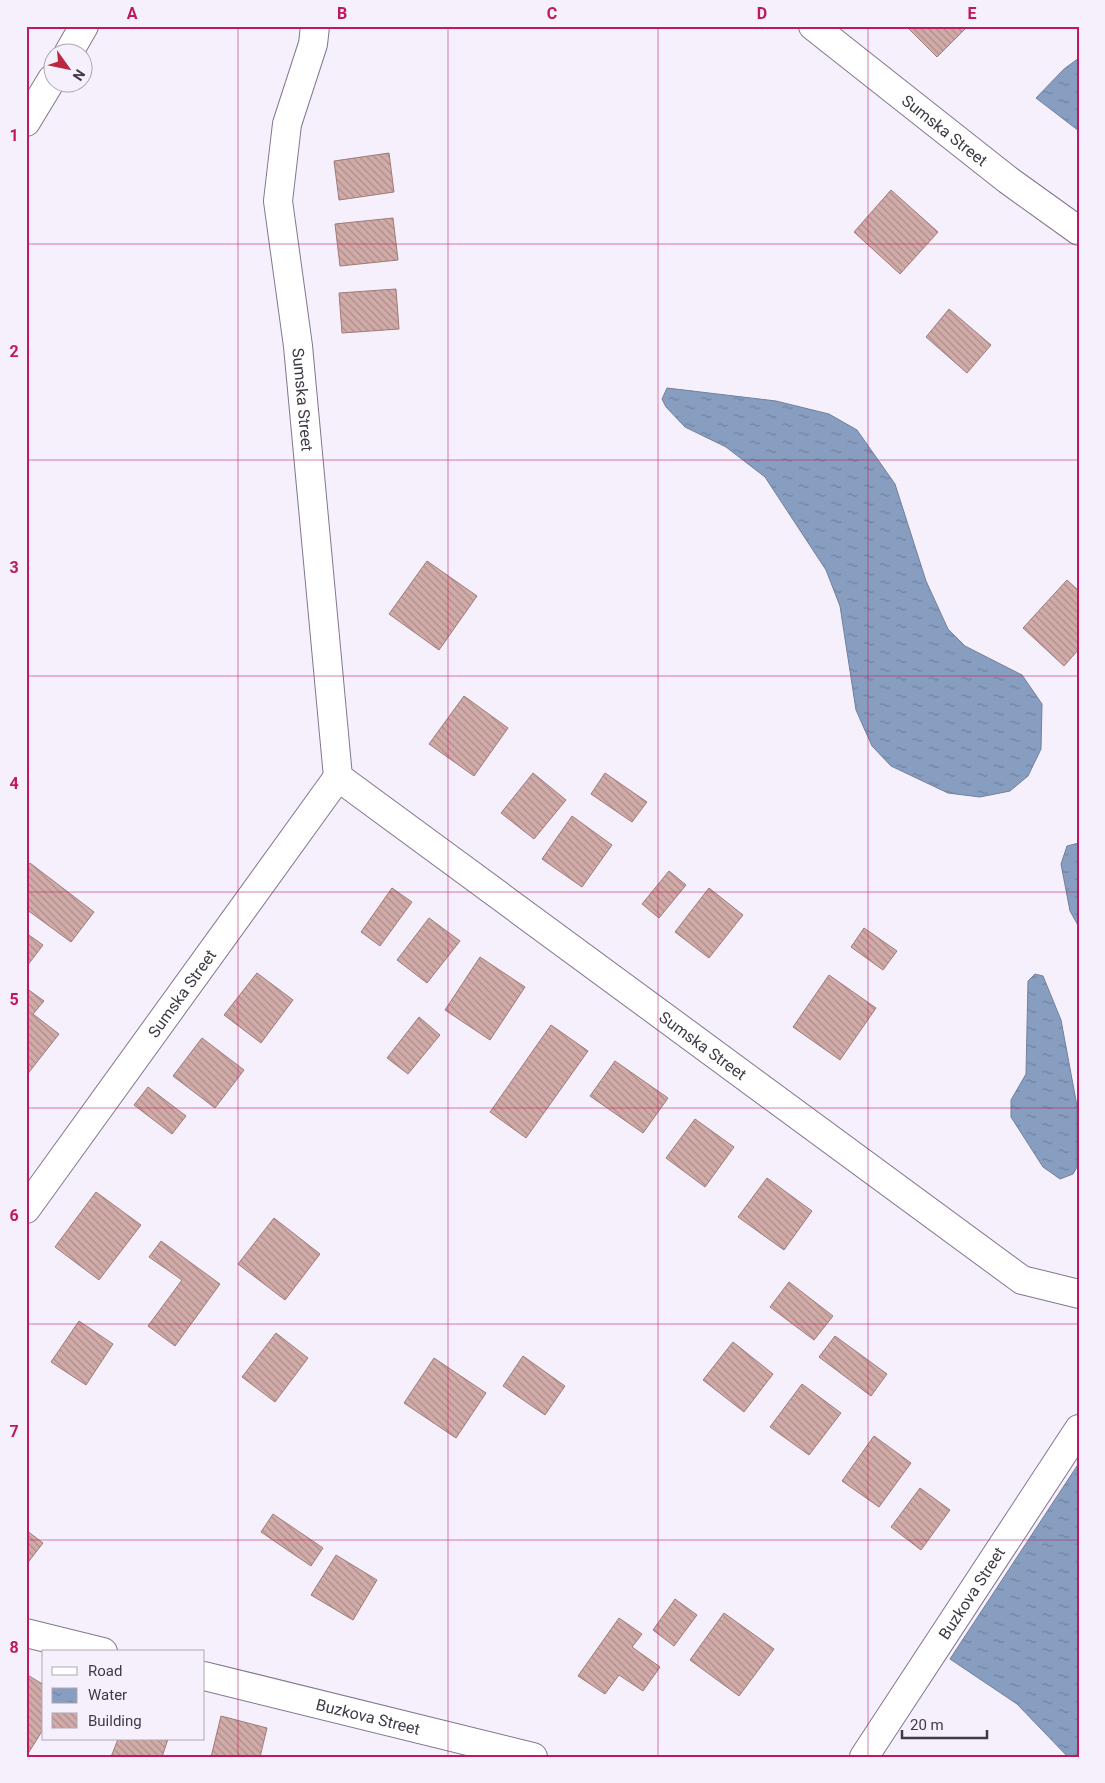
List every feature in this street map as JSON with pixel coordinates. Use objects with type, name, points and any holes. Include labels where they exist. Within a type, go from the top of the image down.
[{"type":"street","points":[[74,42],[84,26]]},
{"type":"street","name":"Sumska Street","points":[[26,1209],[338,777],[298,346],[278,201],[287,124],[313,44],[315,26]]},
{"type":"street","name":"Sumska Street","points":[[813,26],[1008,180],[1079,231]]},
{"type":"street","points":[[26,122],[44,92]]},
{"type":"street","name":"Sumska Street","points":[[338,777],[1022,1280],[1079,1294]]},
{"type":"street","name":"Buzkova Street","points":[[864,1757],[1079,1429]]},
{"type":"street","points":[[26,1633],[95,1650]]},
{"type":"street","name":"Buzkova Street","points":[[205,1676],[533,1757]]},
{"type":"water","points":[[1079,58],[1079,131],[1036,98],[1064,69]]},
{"type":"water","points":[[667,388],[776,401],[829,414],[857,430],[895,484],[926,581],[948,629],[965,646],[1022,675],[1042,704],[1041,749],[1028,776],[1010,791],[980,797],[948,793],[891,766],[872,746],[856,710],[840,606],[826,570],[765,477],[726,447],[685,427],[666,407],[662,399]]},
{"type":"water","points":[[1079,843],[1079,927],[1070,911],[1061,864],[1067,846]]},
{"type":"water","points":[[1035,974],[1043,976],[1061,1020],[1077,1106],[1077,1167],[1073,1174],[1060,1179],[1043,1167],[1011,1117],[1011,1100],[1026,1074],[1028,981]]},
{"type":"water","points":[[1079,1463],[1079,1757],[1068,1757],[1017,1704],[950,1659]]},
{"type":"building","points":[[906,26],[962,26],[965,29],[937,57]]},
{"type":"building","points":[[389,153],[394,192],[339,200],[334,161]]},
{"type":"building","points":[[891,190],[938,232],[900,274],[854,232]]},
{"type":"building","points":[[393,218],[398,260],[340,266],[335,224]]},
{"type":"building","points":[[396,289],[399,329],[342,333],[339,293]]},
{"type":"building","points":[[949,309],[991,345],[967,373],[926,337]]},
{"type":"building","points":[[427,561],[477,596],[439,650],[389,614]]},
{"type":"building","points":[[1067,580],[1079,591],[1079,649],[1064,666],[1023,628]]},
{"type":"building","points":[[464,696],[508,728],[474,776],[429,744]]},
{"type":"building","points":[[533,773],[566,800],[534,839],[501,813]]},
{"type":"building","points":[[605,773],[647,802],[632,822],[591,794]]},
{"type":"building","points":[[572,816],[612,845],[582,887],[542,859]]},
{"type":"building","points":[[30,863],[94,912],[71,942],[26,909],[26,868]]},
{"type":"building","points":[[669,871],[686,885],[659,918],[642,904]]},
{"type":"building","points":[[392,888],[412,902],[380,946],[361,932]]},
{"type":"building","points":[[709,888],[743,915],[709,958],[675,932]]},
{"type":"building","points":[[429,918],[460,941],[427,983],[397,960]]},
{"type":"building","points":[[864,928],[897,951],[883,970],[851,947]]},
{"type":"building","points":[[26,933],[43,945],[27,966],[26,966]]},
{"type":"building","points":[[480,957],[525,987],[490,1040],[445,1010]]},
{"type":"building","points":[[257,973],[293,1000],[261,1043],[224,1015]]},
{"type":"building","points":[[829,975],[876,1008],[840,1060],[793,1027]]},
{"type":"building","points":[[26,988],[44,1001],[33,1014],[59,1034],[26,1076]]},
{"type":"building","points":[[419,1017],[440,1035],[408,1074],[387,1058]]},
{"type":"building","points":[[551,1025],[588,1051],[526,1138],[490,1112]]},
{"type":"building","points":[[202,1038],[244,1070],[215,1108],[173,1076]]},
{"type":"building","points":[[615,1061],[668,1098],[643,1133],[590,1096]]},
{"type":"building","points":[[148,1087],[186,1116],[172,1134],[134,1105]]},
{"type":"building","points":[[695,1119],[734,1147],[705,1187],[666,1158]]},
{"type":"building","points":[[767,1178],[812,1211],[784,1250],[738,1217]]},
{"type":"building","points":[[96,1192],[141,1225],[99,1280],[55,1247]]},
{"type":"building","points":[[274,1218],[320,1254],[285,1300],[238,1264]]},
{"type":"building","points":[[161,1241],[220,1284],[175,1346],[148,1326],[182,1280],[149,1257]]},
{"type":"building","points":[[789,1282],[833,1316],[814,1340],[770,1307]]},
{"type":"building","points":[[79,1321],[113,1344],[86,1385],[51,1362]]},
{"type":"building","points":[[276,1333],[308,1358],[275,1402],[242,1377]]},
{"type":"building","points":[[835,1336],[887,1374],[871,1396],[819,1357]]},
{"type":"building","points":[[733,1342],[773,1374],[744,1412],[703,1380]]},
{"type":"building","points":[[523,1356],[565,1386],[545,1415],[503,1386]]},
{"type":"building","points":[[434,1358],[486,1393],[456,1438],[404,1403]]},
{"type":"building","points":[[802,1384],[841,1413],[809,1455],[770,1427]]},
{"type":"building","points":[[874,1436],[911,1463],[879,1507],[842,1481]]},
{"type":"building","points":[[920,1488],[950,1510],[921,1550],[891,1527]]},
{"type":"building","points":[[273,1514],[323,1548],[311,1566],[261,1532]]},
{"type":"building","points":[[26,1530],[43,1543],[26,1565]]},
{"type":"building","points":[[336,1555],[377,1580],[353,1620],[311,1595]]},
{"type":"building","points":[[675,1599],[697,1615],[674,1646],[653,1630]]},
{"type":"building","points":[[724,1613],[774,1649],[739,1696],[690,1660]]},
{"type":"building","points":[[619,1618],[642,1634],[632,1647],[660,1667],[643,1691],[619,1675],[605,1694],[578,1676]]},
{"type":"building","points":[[26,1674],[42,1684],[42,1731],[29,1752],[26,1750]]},
{"type":"building","points":[[221,1716],[267,1728],[260,1757],[211,1757]]},
{"type":"building","points":[[118,1740],[168,1740],[162,1757],[111,1757]]}]
